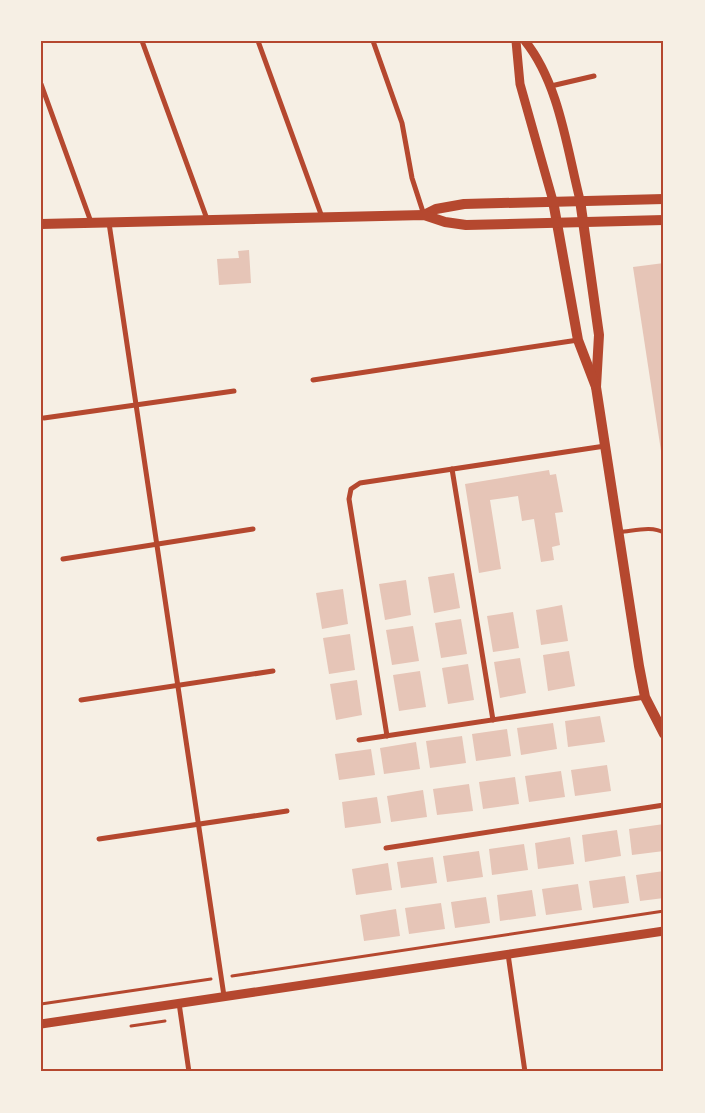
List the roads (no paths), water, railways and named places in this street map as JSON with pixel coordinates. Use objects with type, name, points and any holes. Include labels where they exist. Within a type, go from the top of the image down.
[{"type":"main road","points":[[424,215],[449,205],[664,199]]},
{"type":"main road","points":[[580,200],[599,335],[596,387],[618,533],[645,697],[664,734]]},
{"type":"main road","points":[[553,201],[578,340],[596,387]]},
{"type":"main road","points":[[41,224],[424,215],[445,222],[466,225],[664,220]]},
{"type":"street","points":[[142,41],[207,220]]},
{"type":"street","points":[[258,41],[322,217]]},
{"type":"street","points":[[373,41],[402,123],[412,178],[424,215]]},
{"type":"street","points":[[516,41],[520,84],[553,201]]},
{"type":"street","points":[[525,41],[543,68],[551,86],[580,200]]},
{"type":"street","points":[[551,86],[594,76]]},
{"type":"street","points":[[41,84],[91,222]]},
{"type":"street","points":[[109,222],[224,996]]},
{"type":"street","points":[[312,380],[578,340]]},
{"type":"street","points":[[44,418],[234,391]]},
{"type":"street","points":[[387,736],[349,499],[351,489],[360,483],[605,446]]},
{"type":"street","points":[[452,469],[493,720]]},
{"type":"street","points":[[63,559],[254,529]]},
{"type":"street","points":[[81,700],[273,671]]},
{"type":"street","points":[[359,740],[645,697]]},
{"type":"street","points":[[386,848],[664,805]]},
{"type":"street","points":[[99,839],[287,811]]},
{"type":"street","points":[[41,1024],[664,931]]},
{"type":"street","points":[[508,954],[525,1072]]},
{"type":"street","points":[[179,1003],[189,1072]]},
{"type":"lane","points":[[618,533],[648,529],[659,529],[664,533]]}]
